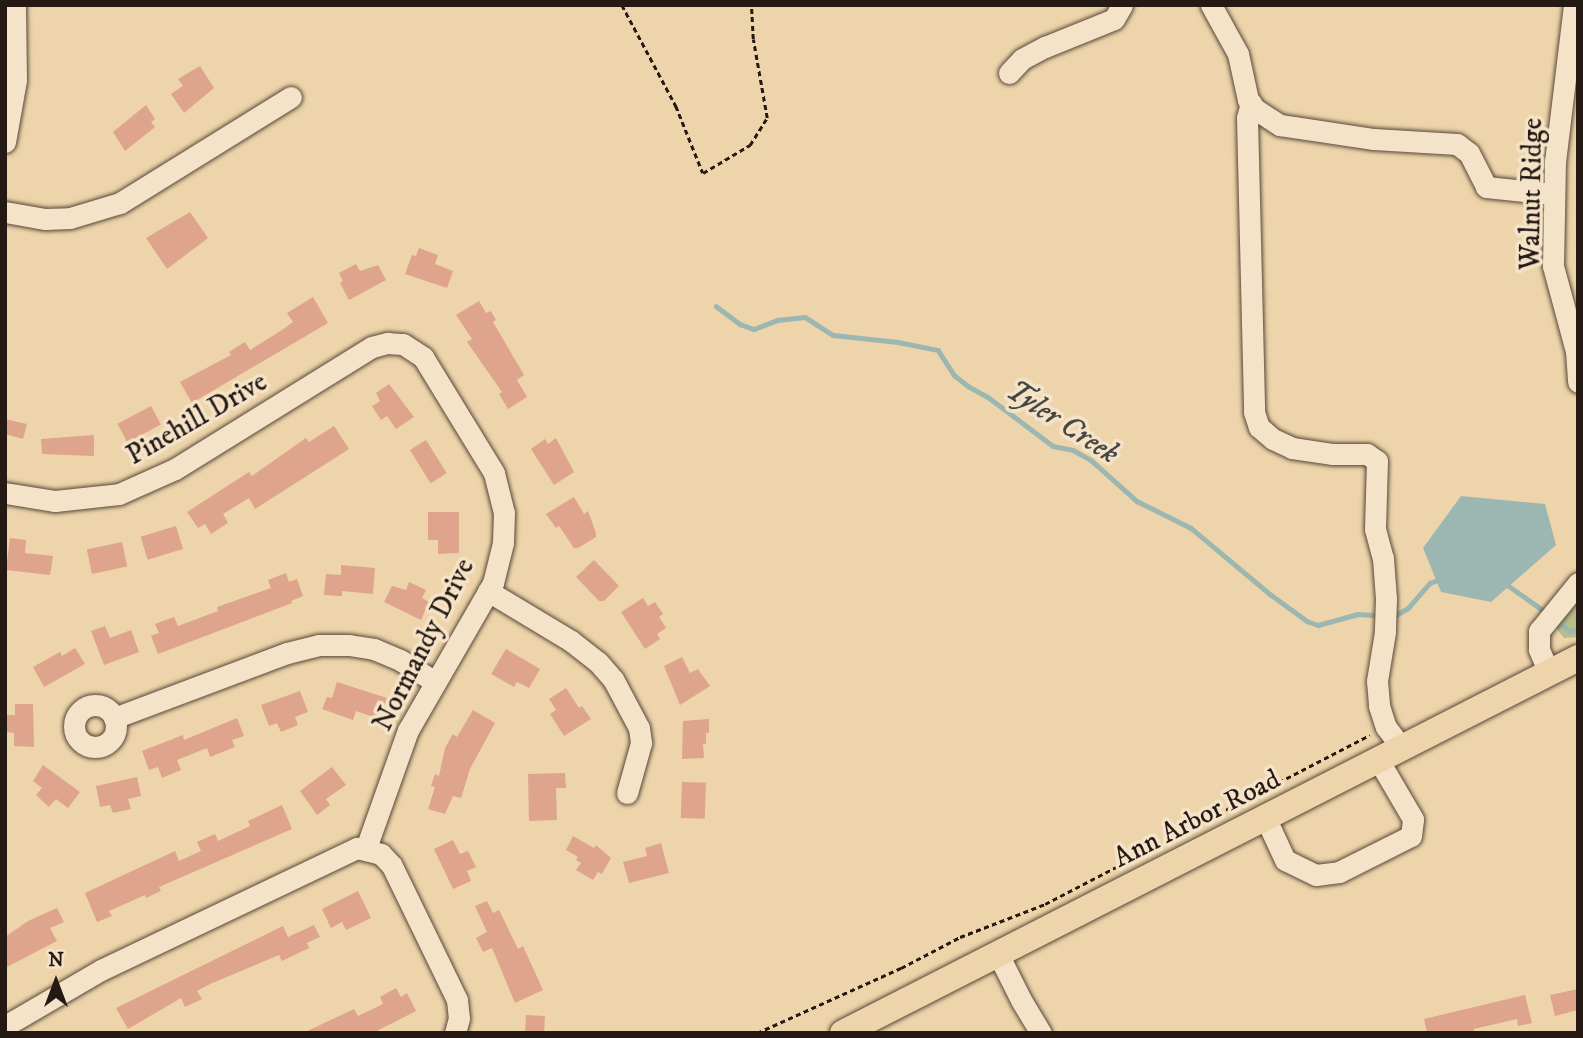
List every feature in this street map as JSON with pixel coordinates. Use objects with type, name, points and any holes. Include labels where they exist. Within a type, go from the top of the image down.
[{"type":"main road","name":"Ann Arbor Road","points":[[843,1033],[999,956],[1578,658]]},
{"type":"street","points":[[5,142],[16,80],[15,5]]},
{"type":"street","points":[[1009,73],[1022,59],[1045,47],[1114,19],[1122,5]]},
{"type":"street","points":[[1212,5],[1238,54],[1251,103],[1247,118],[1254,412],[1259,427],[1273,439],[1292,448],[1332,454],[1367,454],[1377,461],[1375,529],[1382,558],[1386,599],[1385,632],[1377,681],[1379,706],[1386,727],[1402,748]]},
{"type":"street","name":"Walnut Ridge","points":[[1574,5],[1555,161],[1553,265],[1576,351],[1578,382]]},
{"type":"street","points":[[5,212],[45,219],[70,218],[120,203],[291,97]]},
{"type":"street","points":[[1251,103],[1280,125],[1374,139],[1457,144],[1469,153],[1486,187],[1554,194]]},
{"type":"street","name":"Pinehill Drive","points":[[5,494],[55,500],[119,494],[175,470],[372,347],[387,343],[402,344]]},
{"type":"street","name":"Normandy Drive","points":[[366,848],[408,730],[488,591],[498,568],[503,543],[503,513],[496,480],[487,459],[427,362],[416,351],[402,344]]},
{"type":"street","points":[[1549,673],[1537,638],[1549,615],[1578,583]]},
{"type":"street","points":[[488,591],[571,641],[598,662],[613,679],[639,727],[641,743],[627,793]]},
{"type":"street","points":[[114,718],[287,653],[319,645],[349,645],[374,649],[400,660],[435,681]]},
{"type":"street","points":[[1266,819],[1285,860],[1316,876],[1339,872],[1411,836],[1413,819],[1379,761]]},
{"type":"street","points":[[5,1026],[101,971],[347,850],[366,848],[388,859],[457,1000],[459,1018],[455,1033]]},
{"type":"street","points":[[999,956],[1041,1033]]},
{"type":"path","points":[[622,5],[676,106],[703,173],[750,145],[767,118],[753,38],[751,5]]},
{"type":"path","points":[[757,1033],[901,968],[960,937],[1045,904],[1386,727]]},
{"type":"green space","points":[[1578,600],[1578,637],[1564,638],[1556,628],[1556,623]]},
{"type":"water","points":[[1461,496],[1545,504],[1556,545],[1491,602],[1441,592],[1423,548]]},
{"type":"building","points":[[200,66],[214,88],[184,113],[171,94],[183,86],[178,79]]},
{"type":"building","points":[[146,105],[155,119],[151,122],[155,127],[125,151],[113,132]]},
{"type":"building","points":[[190,212],[208,238],[167,269],[146,238]]},
{"type":"building","points":[[419,248],[438,255],[435,264],[453,271],[447,288],[405,274],[412,255],[416,256]]},
{"type":"building","points":[[356,264],[360,271],[378,265],[386,280],[349,300],[340,283],[343,281],[339,273]]},
{"type":"building","points":[[313,297],[328,323],[192,403],[180,382],[231,355],[229,352],[245,342],[250,350],[282,330],[293,322],[287,313]]},
{"type":"building","points":[[479,301],[486,313],[491,311],[496,320],[493,322],[524,375],[517,380],[527,397],[508,409],[499,394],[502,392],[467,342],[472,339],[456,315]]},
{"type":"building","points":[[389,384],[414,417],[396,429],[387,416],[381,420],[372,406],[380,401],[376,393]]},
{"type":"building","points":[[151,406],[161,425],[127,442],[117,424]]},
{"type":"building","points":[[5,419],[27,424],[23,439],[5,434]]},
{"type":"building","points":[[334,426],[349,449],[255,509],[249,498],[223,514],[228,523],[211,534],[205,524],[198,528],[187,512],[249,472],[252,476],[306,438],[309,442]]},
{"type":"building","points":[[94,435],[94,456],[42,454],[41,439]]},
{"type":"building","points":[[556,438],[574,472],[554,485],[531,449],[545,439],[548,444]]},
{"type":"building","points":[[426,440],[447,473],[431,483],[410,450]]},
{"type":"building","points":[[574,497],[584,514],[588,511],[596,533],[596,537],[578,548],[574,548],[559,526],[556,528],[546,514]]},
{"type":"building","points":[[428,512],[459,512],[459,553],[438,554],[438,540],[428,540]]},
{"type":"building","points":[[176,526],[183,549],[148,560],[141,537]]},
{"type":"building","points":[[10,538],[26,540],[25,553],[53,556],[50,575],[6,570]]},
{"type":"building","points":[[122,542],[127,566],[92,574],[87,549]]},
{"type":"building","points":[[594,560],[619,586],[604,601],[599,601],[576,577]]},
{"type":"building","points":[[341,565],[375,568],[373,594],[342,591],[342,596],[324,595],[326,574],[341,575]]},
{"type":"building","points":[[286,573],[289,582],[297,579],[303,596],[291,601],[292,603],[158,654],[151,636],[159,633],[155,624],[174,617],[178,626],[218,611],[217,607],[271,588],[268,580]]},
{"type":"building","points":[[409,582],[426,590],[422,598],[429,602],[421,620],[384,602],[392,586],[406,590]]},
{"type":"building","points":[[643,598],[648,606],[655,602],[663,614],[659,617],[666,628],[657,634],[660,639],[645,649],[621,612]]},
{"type":"building","points":[[105,626],[110,638],[131,630],[139,652],[104,665],[91,631]]},
{"type":"building","points":[[75,648],[85,664],[44,687],[33,667],[60,652],[62,656]]},
{"type":"building","points":[[506,649],[540,669],[529,688],[517,682],[514,687],[491,674]]},
{"type":"building","points":[[682,657],[690,673],[698,669],[710,686],[680,705],[664,666]]},
{"type":"building","points":[[337,682],[387,698],[380,719],[356,711],[353,720],[322,709],[327,697],[332,698]]},
{"type":"building","points":[[566,688],[579,708],[582,706],[591,719],[564,736],[550,714],[556,710],[549,699]]},
{"type":"building","points":[[300,691],[308,712],[295,717],[298,725],[281,732],[277,723],[269,726],[261,705]]},
{"type":"building","points":[[15,704],[33,704],[34,747],[14,746],[14,733],[5,732],[6,715],[15,715]]},
{"type":"building","points":[[473,710],[495,723],[470,769],[461,798],[453,796],[445,814],[428,809],[435,787],[431,786],[435,774],[439,776],[445,748],[453,734],[457,737]]},
{"type":"building","points":[[237,718],[244,736],[232,740],[235,747],[210,757],[207,748],[177,760],[181,770],[162,778],[158,767],[149,770],[142,751],[183,735],[184,740]]},
{"type":"building","points":[[709,719],[709,733],[706,733],[706,744],[703,744],[704,758],[682,759],[683,721]]},
{"type":"building","points":[[43,765],[80,792],[68,808],[56,799],[49,807],[36,795],[42,788],[33,781]]},
{"type":"building","points":[[332,767],[346,785],[326,799],[330,805],[317,815],[300,791]]},
{"type":"building","points":[[565,773],[566,788],[556,788],[557,820],[529,821],[528,774]]},
{"type":"building","points":[[137,777],[141,796],[128,799],[131,809],[113,813],[110,805],[100,807],[96,786]]},
{"type":"building","points":[[682,782],[706,783],[705,819],[681,818]]},
{"type":"building","points":[[282,805],[292,829],[159,887],[161,891],[109,911],[112,916],[97,922],[85,893],[175,851],[179,861],[201,851],[197,842],[215,834],[218,841],[250,826],[248,821]]},
{"type":"building","points":[[573,836],[594,848],[596,845],[611,858],[602,874],[598,872],[593,880],[576,870],[581,863],[576,860],[578,857],[566,850]]},
{"type":"building","points":[[453,840],[460,854],[468,851],[476,867],[467,871],[471,881],[453,889],[434,849]]},
{"type":"building","points":[[661,843],[669,873],[629,883],[623,862],[647,856],[645,848]]},
{"type":"building","points":[[358,891],[371,918],[346,930],[342,922],[331,928],[322,909]]},
{"type":"building","points":[[487,901],[493,913],[499,910],[518,949],[523,946],[543,990],[515,1003],[492,948],[483,952],[476,938],[487,932],[475,906]]},
{"type":"building","points":[[57,908],[64,922],[50,928],[57,941],[5,968],[5,937],[28,921]]},
{"type":"building","points":[[314,925],[320,937],[307,943],[309,948],[282,961],[279,955],[210,984],[197,991],[202,999],[185,1007],[181,998],[128,1029],[116,1008],[283,926],[288,937]]},
{"type":"building","points":[[396,988],[401,997],[407,993],[416,1011],[373,1033],[303,1033],[354,1009],[358,1016],[383,1004],[380,997]]},
{"type":"building","points":[[1578,989],[1578,1010],[1555,1016],[1550,995]]},
{"type":"building","points":[[1525,995],[1532,1023],[1518,1026],[1517,1019],[1474,1029],[1474,1033],[1427,1033],[1424,1019]]},
{"type":"building","points":[[526,1015],[545,1016],[544,1033],[525,1033]]},
{"type":"waterway","name":"Tyler Creek","points":[[716,306],[740,324],[754,329],[777,320],[805,317],[833,335],[898,342],[938,350],[954,375],[968,386],[988,397],[1053,446],[1073,450],[1091,460],[1137,501],[1191,528],[1307,621],[1318,625],[1358,614],[1373,615]]},
{"type":"waterway","name":"Tyler Creek","points":[[1396,615],[1408,608],[1430,583],[1440,579]]},
{"type":"waterway","name":"Tyler Creek","points":[[1506,584],[1547,613]]},
{"type":"waterway","name":"Tyler Creek","points":[[1557,621],[1570,631],[1578,630]]}]
